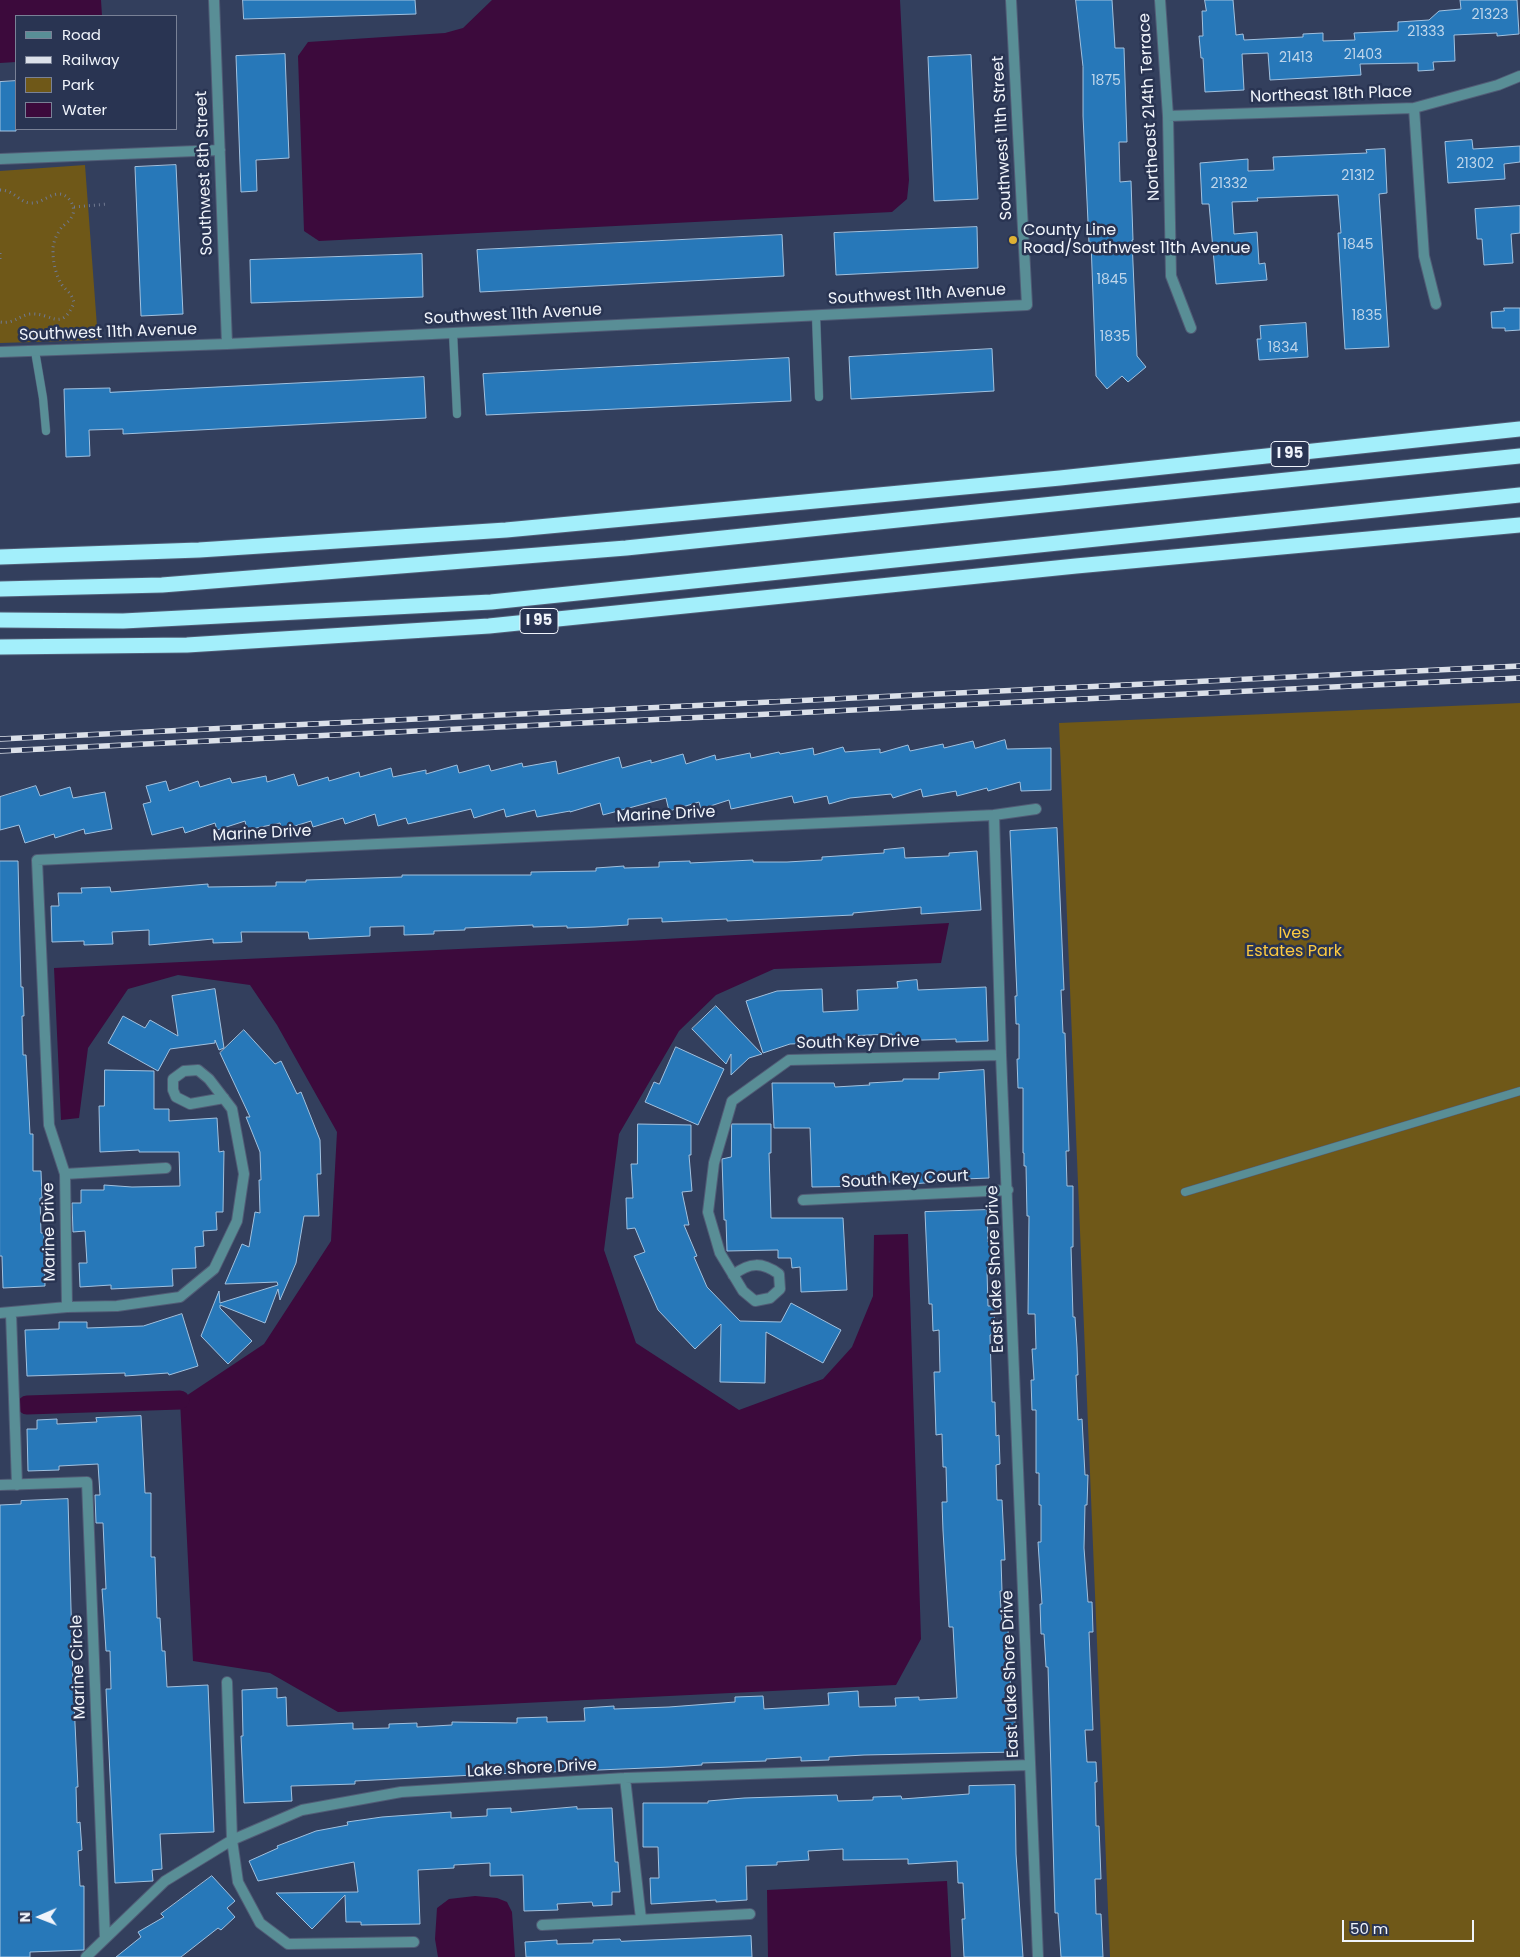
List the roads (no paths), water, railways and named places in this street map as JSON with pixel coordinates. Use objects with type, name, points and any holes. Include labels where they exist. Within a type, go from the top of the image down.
[{"type":"highway","name":"I 95","points":[[0,557],[199,550],[506,530],[1060,478],[1520,429]]},
{"type":"highway","points":[[0,589],[162,585],[626,548],[1520,456]]},
{"type":"highway","points":[[0,620],[123,621],[491,602],[1520,495]]},
{"type":"highway","name":"I 95","points":[[0,647],[187,645],[489,626],[1076,566],[1520,525]]},
{"type":"street","name":"Southwest 8th Street","points":[[214,0],[227,344]]},
{"type":"street","name":"Southwest 11th Street","points":[[1011,0],[1027,305]]},
{"type":"street","name":"Northeast 214th Terrace","points":[[1160,0],[1168,116],[1171,276],[1191,328]]},
{"type":"street","name":"Northeast 18th Place","points":[[1168,116],[1414,108],[1498,85],[1520,76]]},
{"type":"street","points":[[1414,108],[1424,256],[1436,304]]},
{"type":"street","points":[[0,159],[220,150]]},
{"type":"street","name":"Southwest 11th Avenue","points":[[0,352],[227,344],[1027,305]]},
{"type":"street","points":[[994,815],[1036,809]]},
{"type":"street","name":"East Lake Shore Drive","points":[[994,815],[1001,1055],[1038,1957]]},
{"type":"street","name":"Marine Drive","points":[[67,1307],[64,1174],[49,1125],[37,860],[994,815]]},
{"type":"street","name":"South Key Drive","points":[[733,1275],[750,1266],[767,1265],[779,1274],[780,1289],[770,1298],[755,1301],[743,1291],[733,1275],[720,1253],[708,1212],[714,1163],[732,1100],[789,1060],[1001,1055]]},
{"type":"street","points":[[17,1485],[5,1313],[67,1307],[117,1306],[180,1297],[214,1268],[237,1221],[244,1174],[232,1109],[224,1098],[210,1079],[198,1070],[184,1071],[174,1079],[173,1090],[176,1097],[190,1104],[224,1098]]},
{"type":"street","points":[[64,1174],[166,1168]]},
{"type":"street","name":"South Key Court","points":[[803,1200],[1008,1190]]},
{"type":"street","name":"Marine Circle","points":[[0,1486],[87,1482],[105,1938]]},
{"type":"street","points":[[227,1682],[232,1840],[238,1882],[260,1923],[288,1944],[414,1942]]},
{"type":"street","name":"Lake Shore Drive","points":[[86,1957],[165,1881],[232,1840],[302,1810],[401,1792],[625,1778],[1029,1765]]},
{"type":"street","points":[[625,1778],[640,1919]]},
{"type":"street","points":[[542,1925],[750,1914]]},
{"type":"lane","points":[[816,315],[819,397]]},
{"type":"lane","points":[[453,333],[456,414]]},
{"type":"lane","points":[[35,351],[43,398],[46,431]]},
{"type":"lane","points":[[1185,1192],[1520,1091]]},
{"type":"water","points":[[0,0],[101,0],[102,15],[15,15],[15,62],[0,63]]},
{"type":"water","points":[[492,0],[900,0],[909,180],[907,199],[892,212],[319,241],[304,231],[298,56],[308,42],[445,33],[463,28]]},
{"type":"water","points":[[949,923],[941,963],[774,969],[716,995],[679,1031],[619,1134],[604,1250],[636,1343],[739,1410],[823,1379],[852,1347],[873,1296],[874,1235],[908,1234],[921,1639],[896,1685],[338,1712],[270,1673],[193,1661],[180,1400],[264,1344],[331,1241],[337,1132],[277,1025],[250,985],[178,975],[128,989],[88,1048],[79,1118],[61,1120],[54,968],[629,941]]},
{"type":"water","points":[[947,1881],[951,1957],[768,1957],[767,1890]]},
{"type":"water","points":[[475,1896],[497,1898],[507,1902],[512,1912],[515,1957],[438,1957],[435,1939],[437,1908],[449,1899]]},
{"type":"waterway","points":[[27,1405],[180,1400]]},
{"type":"railway","points":[[0,739],[1520,666]]},
{"type":"railway","points":[[0,751],[1520,678]]},
{"type":"place","name":"County Line Road/Southwest 11th Avenue","points":[[1013,240]]},
{"type":"park label","name":"Ives Estates Park","points":[[1294,943]]}]
